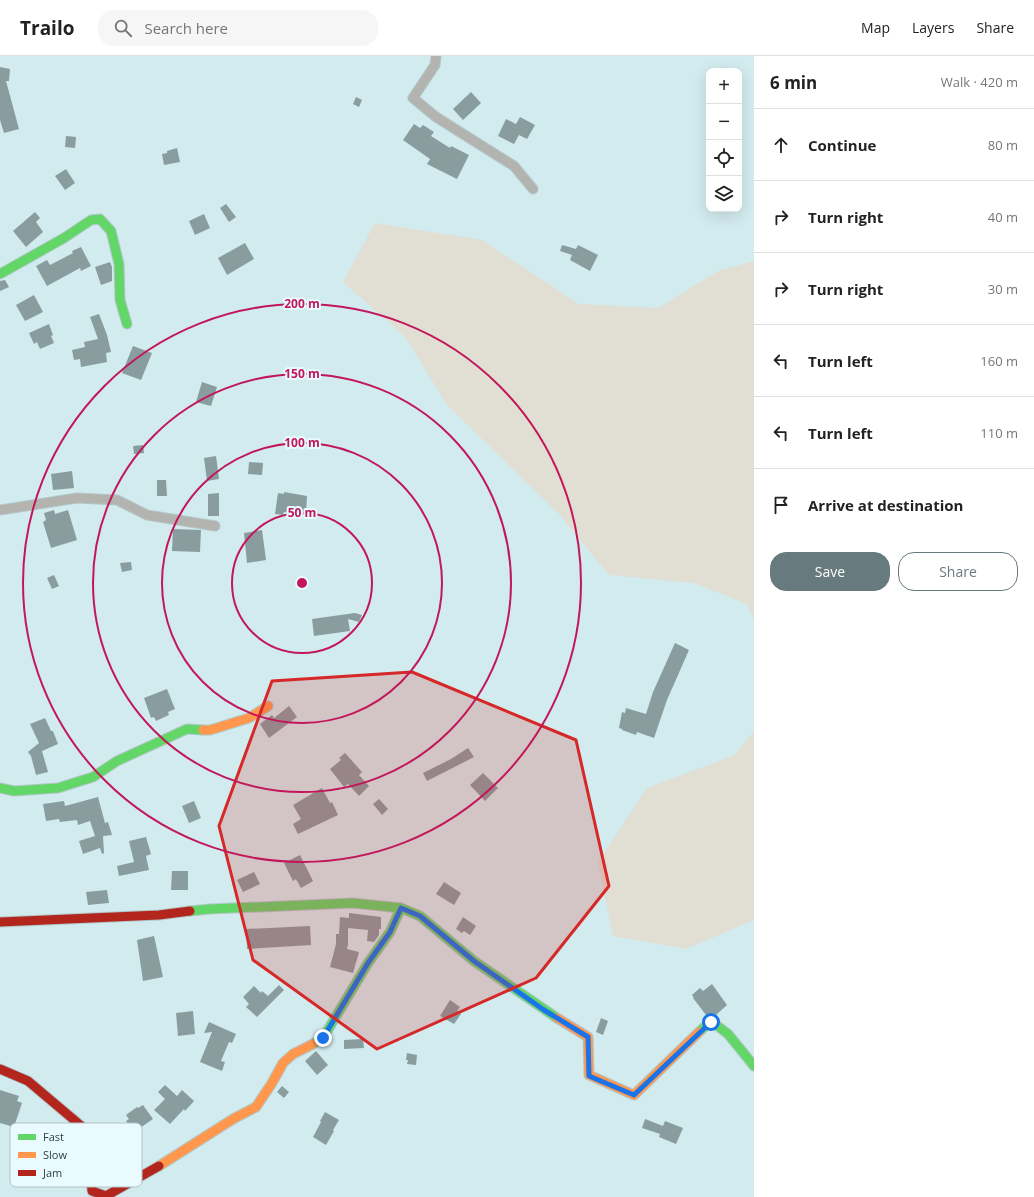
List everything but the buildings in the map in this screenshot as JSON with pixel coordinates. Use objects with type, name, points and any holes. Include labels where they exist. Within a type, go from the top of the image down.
[{"type":"street","points":[[436,56],[435,65],[413,98],[436,117],[514,166],[533,189]]},
{"type":"street","points":[[0,274],[64,238],[91,220],[100,219],[111,231],[118,264],[120,300],[127,324]]},
{"type":"street","points":[[0,510],[77,498],[117,500],[147,515],[215,526]]},
{"type":"street","points":[[0,788],[14,791],[58,788],[93,777],[117,761],[187,729],[210,730],[249,718],[268,706]]},
{"type":"street","points":[[0,922],[159,915],[210,909],[353,903],[401,908],[420,916],[474,961],[544,1010],[588,1037],[589,1076],[634,1095],[711,1022],[728,1034],[754,1066]]},
{"type":"street","points":[[142,1176],[172,1159],[233,1119],[256,1107],[283,1063],[294,1054],[323,1038],[368,963],[390,932],[401,908]]},
{"type":"street","points":[[0,1069],[28,1081],[78,1123]]},
{"type":"street","points":[[92,1187],[92,1191],[106,1196],[122,1187]]},
{"type":"highlighted area","points":[[412,672],[576,740],[609,886],[536,978],[377,1049],[253,960],[219,826],[272,681]]},
{"type":"shaded area","points":[[375,223],[482,240],[579,304],[658,308],[718,271],[754,261],[754,621],[747,604],[693,583],[609,575],[559,514],[448,406],[405,337],[343,282]]},
{"type":"shaded area","points":[[754,731],[754,920],[686,949],[613,936],[598,862],[647,788],[735,755]]},
{"type":"traffic: fast","points":[[0,274],[64,238],[91,220],[100,219],[111,231],[119,264],[120,300],[127,324]]},
{"type":"traffic: fast","points":[[0,788],[14,791],[58,788],[93,777],[117,761],[187,729],[203,730]]},
{"type":"traffic: fast","points":[[190,911],[353,903],[401,908],[420,916],[474,961],[557,1018]]},
{"type":"traffic: fast","points":[[313,1044],[323,1038],[368,963],[390,932],[401,908]]},
{"type":"traffic: fast","points":[[699,1032],[711,1021],[728,1034],[754,1066]]},
{"type":"traffic: slow","points":[[203,730],[210,730],[249,718],[268,706]]},
{"type":"traffic: slow","points":[[557,1018],[588,1037],[589,1075],[634,1095],[699,1032]]},
{"type":"traffic: slow","points":[[159,1166],[233,1119],[256,1107],[283,1063],[293,1054],[313,1044]]},
{"type":"traffic: jam","points":[[0,922],[159,915],[190,911]]},
{"type":"traffic: jam","points":[[0,1069],[28,1081],[78,1123]]},
{"type":"traffic: jam","points":[[142,1176],[159,1166]]},
{"type":"traffic: jam","points":[[92,1187],[92,1191],[106,1196],[122,1187]]},
{"type":"route","points":[[323,1038],[368,963],[390,932],[401,908],[420,916],[474,961],[544,1010],[588,1037],[589,1076],[634,1095],[711,1022]]}]
